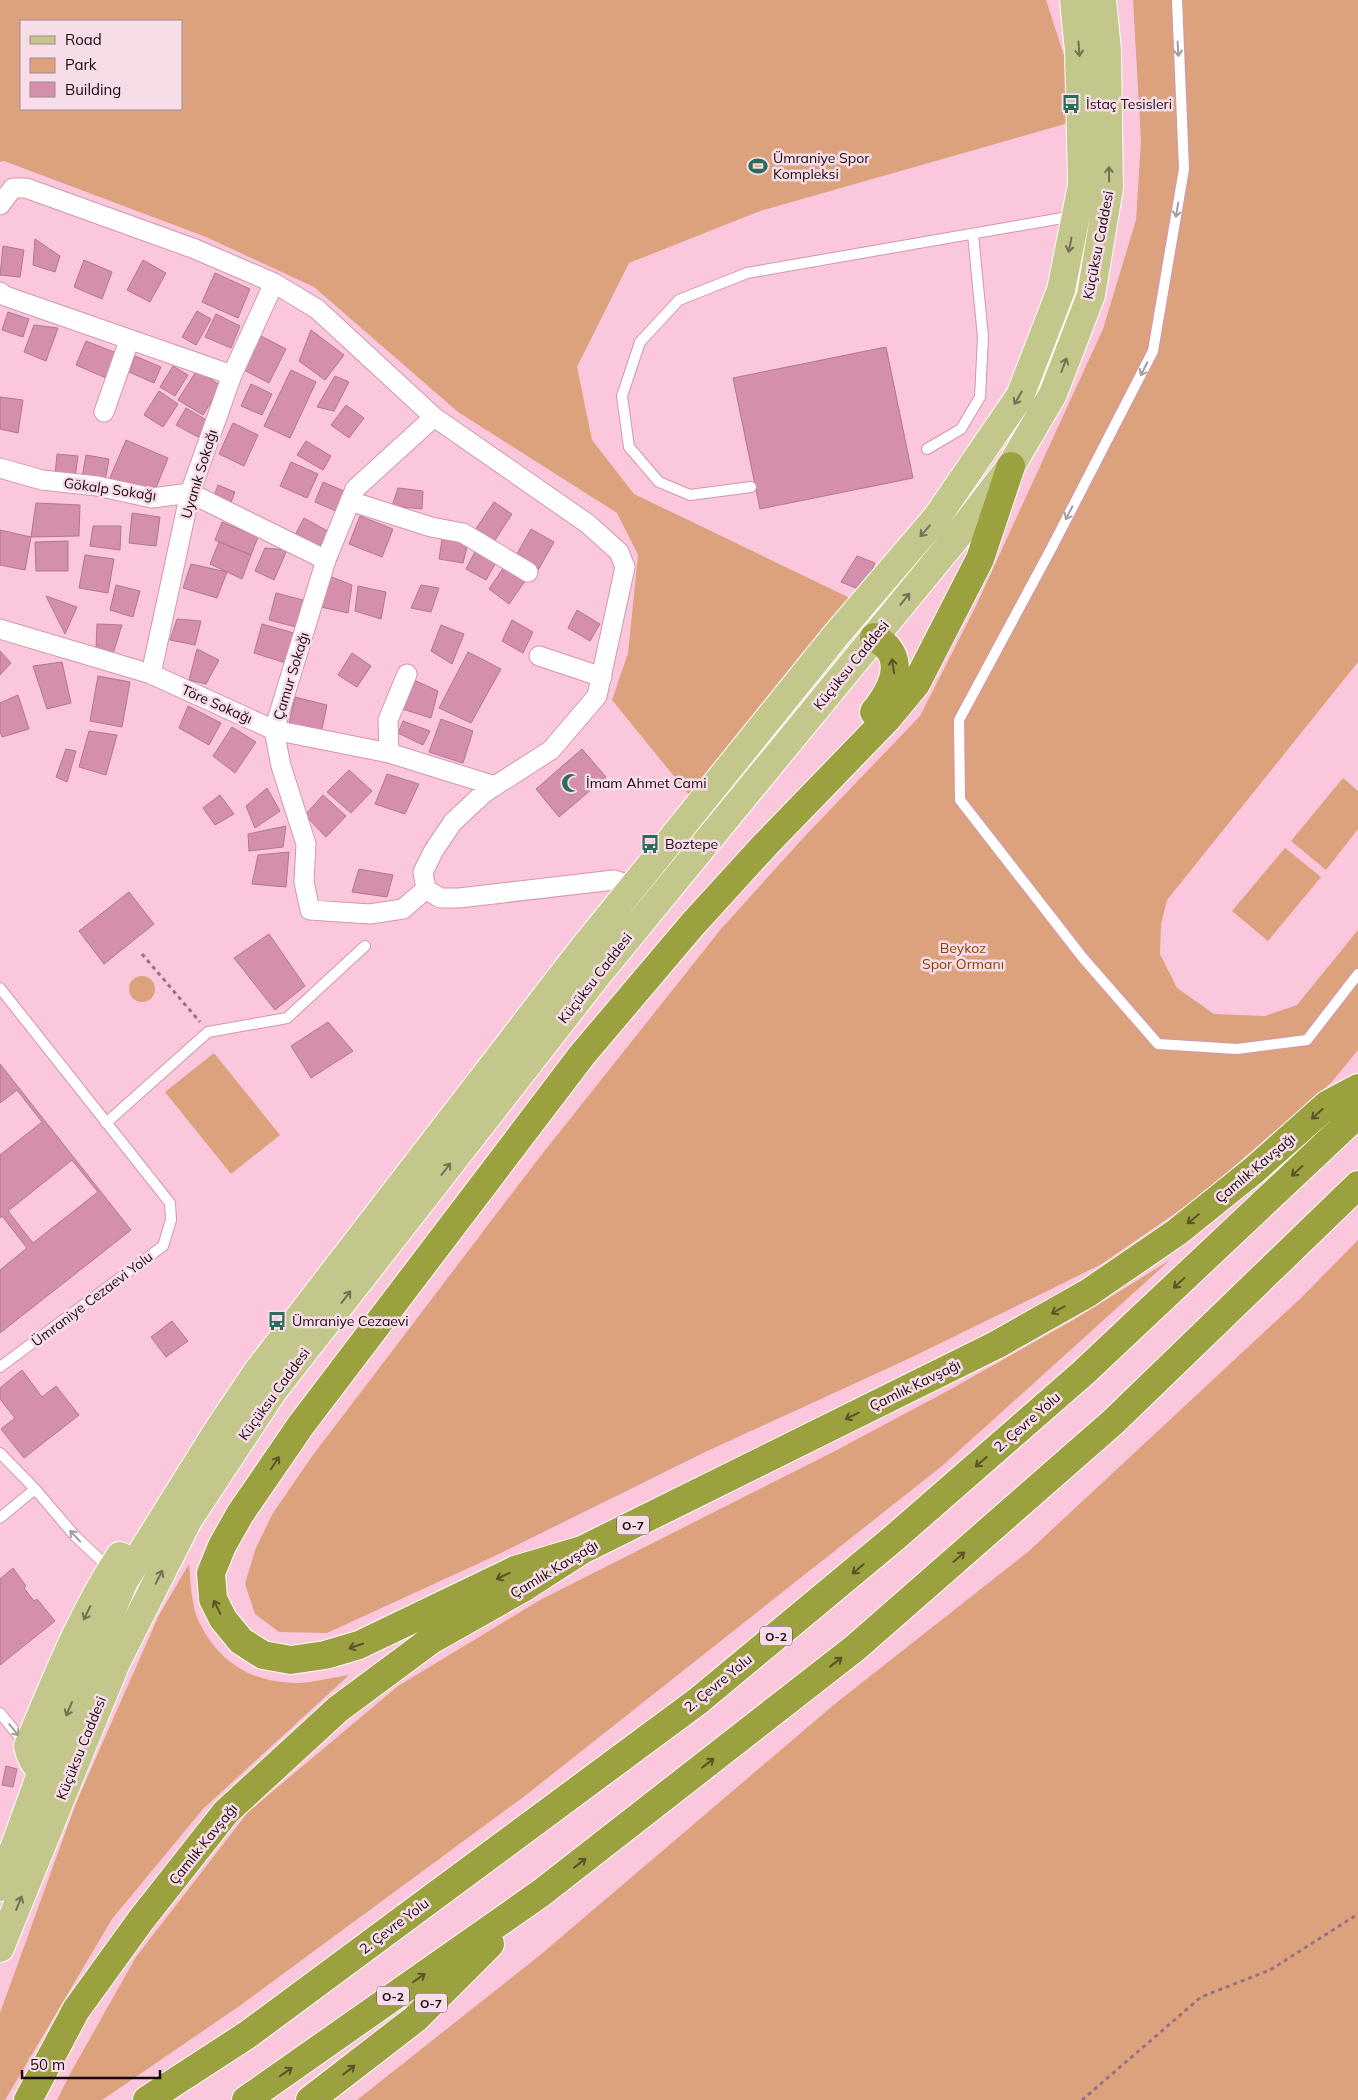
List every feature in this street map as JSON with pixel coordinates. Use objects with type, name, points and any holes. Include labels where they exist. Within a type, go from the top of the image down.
[{"type":"highway","points":[[582,1550],[515,1570],[359,1645],[326,1655],[291,1660],[263,1654],[241,1641],[224,1620],[214,1599],[212,1573],[222,1546],[240,1514],[301,1425],[582,1055],[692,925],[766,844],[887,719],[916,684],[980,559],[1011,466]]},
{"type":"highway","points":[[766,844],[881,704],[894,681],[895,665],[888,648],[874,637]]},
{"type":"highway","name":"Çamlık Kavşağı","points":[[28,2100],[76,2010],[141,1920],[226,1812],[338,1709],[431,1640],[523,1588],[582,1550],[996,1345],[1088,1293],[1177,1232],[1254,1170],[1328,1104],[1358,1088]]},
{"type":"highway","name":"2. Çevre Yolu","points":[[147,2100],[247,2035],[698,1701],[894,1538],[1084,1373],[1358,1114]]},
{"type":"highway","name":"O-2","points":[[246,2100],[542,1893],[862,1641],[1113,1422],[1358,1185]]},
{"type":"highway","name":"O-7","points":[[310,2100],[415,2019],[542,1893]]},
{"type":"main road","name":"Küçüksu Caddesi","points":[[0,1887],[42,1771],[110,1614],[121,1569],[256,1372],[572,963],[837,634],[937,517],[1020,396],[1060,290],[1082,185],[1079,51],[1074,0]]},
{"type":"main road","name":"Küçüksu Caddesi","points":[[0,1948],[116,1663],[188,1520],[273,1391],[599,973],[874,637],[1011,466],[1053,394],[1091,295],[1109,188],[1107,50],[1102,0]]},
{"type":"main road","points":[[1076,215],[1104,214]]},
{"type":"main road","points":[[837,634],[856,633],[874,637]]},
{"type":"main road","points":[[634,886],[657,902]]},
{"type":"main road","points":[[71,1773],[62,1776],[42,1771],[34,1765],[28,1746],[72,1644],[97,1592],[121,1569],[137,1577],[136,1588],[90,1690],[95,1714]]},
{"type":"street","points":[[0,205],[14,188],[26,188],[195,249],[274,283],[317,310],[434,417],[588,524],[619,552],[625,568],[598,696],[551,750],[484,793],[453,822],[434,850],[423,872],[426,889],[440,898],[459,898],[614,880],[634,886]]},
{"type":"street","name":"Uyanık Sokağı","points":[[151,674],[190,493],[232,375],[274,283]]},
{"type":"street","points":[[0,292],[5,296],[129,341],[232,375]]},
{"type":"street","points":[[104,412],[129,341]]},
{"type":"street","name":"Çamur Sokağı","points":[[426,889],[403,909],[370,914],[310,910],[304,882],[306,844],[281,766],[274,730],[326,560],[355,489],[434,417]]},
{"type":"street","name":"Gökalp Sokağı","points":[[0,468],[42,480],[97,486],[152,498],[190,493]]},
{"type":"street","points":[[190,493],[326,560]]},
{"type":"street","points":[[350,501],[431,527],[463,533],[528,572]]},
{"type":"street","name":"Töre Sokağı","points":[[0,629],[151,674],[274,730],[389,753],[495,786]]},
{"type":"street","points":[[539,656],[602,677]]},
{"type":"street","points":[[389,753],[388,720],[407,674]]},
{"type":"lane","points":[[1176,0],[1184,169],[1153,351],[1051,549],[959,720],[960,800],[1083,958],[1158,1044],[1237,1049],[1307,1040],[1358,974]]},
{"type":"lane","points":[[751,487],[690,495],[658,482],[629,447],[622,396],[640,342],[679,300],[747,273],[1076,215]]},
{"type":"lane","points":[[927,449],[960,429],[980,397],[983,337],[972,234]]},
{"type":"lane","points":[[106,1123],[208,1032],[287,1018],[365,946]]},
{"type":"lane","name":"Ümraniye Cezaevi Yolu","points":[[0,988],[170,1203],[171,1220],[163,1246],[0,1367]]},
{"type":"lane","points":[[0,1453],[35,1489],[75,1536],[121,1569]]},
{"type":"lane","points":[[0,1518],[35,1489]]},
{"type":"lane","points":[[0,1712],[28,1746]]},
{"type":"path","points":[[142,954],[208,1032]]},
{"type":"path","points":[[1082,2100],[1201,1996],[1270,1970],[1358,1914]]},
{"type":"green space","points":[[0,0],[1046,0],[1070,74],[1072,122],[760,211],[629,263],[577,367],[592,440],[634,494],[852,599],[690,796],[612,700],[628,653],[638,555],[617,513],[458,412],[314,287],[206,237],[4,161],[0,162]]},
{"type":"green space","name":"Beykoz Spor Ormanı","points":[[1133,0],[1358,0],[1358,662],[1167,900],[1161,924],[1160,954],[1177,988],[1214,1014],[1265,1016],[1297,1005],[1358,930],[1358,1050],[1331,1083],[1196,1199],[1100,1265],[908,1359],[703,1453],[499,1554],[327,1633],[279,1632],[255,1614],[245,1584],[255,1550],[273,1513],[313,1455],[539,1158],[721,929],[805,836],[920,716],[975,608],[1103,329],[1136,220],[1141,141]]},
{"type":"green space","points":[[1343,778],[1358,791],[1358,829],[1326,870],[1291,841]]},
{"type":"green space","points":[[1285,848],[1321,877],[1268,941],[1232,911]]},
{"type":"green space","points":[[142,976],[151,980],[155,989],[151,998],[142,1002],[133,998],[129,989],[133,980]]},
{"type":"green space","points":[[214,1053],[280,1135],[231,1174],[165,1092]]},
{"type":"green space","points":[[1358,1240],[1358,2100],[357,2100],[539,1956],[836,1703],[1029,1551],[1303,1296]]},
{"type":"green space","points":[[1170,1260],[942,1466],[526,1795],[238,2007],[102,2100],[57,2100],[136,1957],[248,1812],[398,1686],[540,1600],[835,1451],[951,1389],[1075,1319]]},
{"type":"green space","points":[[189,1564],[192,1595],[197,1617],[208,1638],[229,1661],[254,1675],[268,1680],[284,1682],[300,1683],[349,1675],[203,1809],[112,1919],[5,2100],[0,2100],[0,2013],[76,1803],[159,1615]]},
{"type":"building","points":[[35,239],[60,256],[55,272],[33,265]]},
{"type":"building","points":[[3,246],[24,250],[20,277],[0,275]]},
{"type":"building","points":[[84,260],[112,272],[102,299],[74,287]]},
{"type":"building","points":[[143,260],[166,273],[150,302],[127,290]]},
{"type":"building","points":[[215,273],[250,289],[238,318],[202,302]]},
{"type":"building","points":[[197,311],[211,319],[196,345],[182,337]]},
{"type":"building","points":[[8,312],[29,319],[23,337],[2,330]]},
{"type":"building","points":[[216,314],[240,326],[231,348],[205,337]]},
{"type":"building","points":[[34,325],[58,328],[46,361],[24,352]]},
{"type":"building","points":[[311,330],[344,355],[325,380],[299,361]]},
{"type":"building","points":[[257,334],[286,349],[269,383],[240,368]]},
{"type":"building","points":[[86,341],[119,354],[106,378],[76,365]]},
{"type":"building","points":[[886,347],[913,478],[760,509],[733,378]]},
{"type":"building","points":[[135,356],[161,367],[154,383],[129,372]]},
{"type":"building","points":[[173,366],[188,375],[175,396],[160,387]]},
{"type":"building","points":[[197,370],[221,386],[203,415],[178,400]]},
{"type":"building","points":[[291,370],[316,382],[290,438],[264,426]]},
{"type":"building","points":[[335,376],[349,382],[334,411],[317,407]]},
{"type":"building","points":[[251,384],[272,394],[262,415],[241,406]]},
{"type":"building","points":[[159,391],[178,404],[163,427],[144,415]]},
{"type":"building","points":[[0,397],[23,400],[18,433],[0,429]]},
{"type":"building","points":[[346,405],[364,418],[349,438],[331,425]]},
{"type":"building","points":[[186,408],[208,421],[198,437],[176,425]]},
{"type":"building","points":[[233,423],[258,435],[244,466],[219,454]]},
{"type":"building","points":[[126,440],[168,458],[152,498],[109,480]]},
{"type":"building","points":[[306,441],[331,456],[323,470],[297,455]]},
{"type":"building","points":[[57,454],[78,456],[75,478],[55,475]]},
{"type":"building","points":[[86,455],[109,459],[105,481],[82,477]]},
{"type":"building","points":[[291,462],[318,474],[307,498],[280,486]]},
{"type":"building","points":[[323,482],[344,491],[336,511],[315,502]]},
{"type":"building","points":[[218,485],[235,492],[230,505],[211,504]]},
{"type":"building","points":[[398,488],[423,491],[422,509],[392,506]]},
{"type":"building","points":[[494,502],[512,514],[488,551],[469,539]]},
{"type":"building","points":[[36,503],[80,505],[79,536],[31,537]]},
{"type":"building","points":[[132,513],[160,517],[156,546],[129,543]]},
{"type":"building","points":[[360,516],[393,529],[382,557],[349,544]]},
{"type":"building","points":[[304,518],[331,533],[327,555],[294,537]]},
{"type":"building","points":[[222,522],[258,537],[251,555],[215,540]]},
{"type":"building","points":[[93,526],[121,526],[120,550],[90,546]]},
{"type":"building","points":[[531,529],[554,542],[537,572],[514,559]]},
{"type":"building","points":[[0,530],[31,537],[25,570],[0,565]]},
{"type":"building","points":[[443,533],[469,539],[463,563],[439,559]]},
{"type":"building","points":[[68,541],[68,571],[36,571],[35,542]]},
{"type":"building","points":[[219,542],[251,555],[242,579],[210,564]]},
{"type":"building","points":[[265,548],[287,550],[274,580],[255,571]]},
{"type":"building","points":[[477,548],[498,559],[486,580],[466,569]]},
{"type":"building","points":[[85,555],[114,559],[108,593],[79,588]]},
{"type":"building","points":[[857,556],[875,563],[863,591],[841,582]]},
{"type":"building","points":[[191,564],[227,572],[217,598],[183,588]]},
{"type":"building","points":[[504,567],[525,581],[509,604],[489,589]]},
{"type":"building","points":[[329,576],[352,585],[348,613],[321,607]]},
{"type":"building","points":[[116,585],[140,591],[133,617],[110,610]]},
{"type":"building","points":[[421,585],[439,588],[431,612],[411,608]]},
{"type":"building","points":[[358,586],[386,592],[381,619],[355,611]]},
{"type":"building","points":[[276,593],[303,600],[296,627],[269,620]]},
{"type":"building","points":[[46,596],[77,607],[65,634]]},
{"type":"building","points":[[577,610],[600,624],[590,641],[568,628]]},
{"type":"building","points":[[177,619],[201,621],[195,645],[170,640]]},
{"type":"building","points":[[512,620],[533,632],[523,653],[502,641]]},
{"type":"building","points":[[97,624],[122,625],[113,654],[96,649]]},
{"type":"building","points":[[262,624],[294,633],[286,663],[254,653]]},
{"type":"building","points":[[441,625],[464,634],[452,664],[431,651]]},
{"type":"building","points":[[197,649],[219,660],[206,684],[189,680]]},
{"type":"building","points":[[0,651],[11,663],[0,675]]},
{"type":"building","points":[[468,652],[501,669],[471,723],[439,708]]},
{"type":"building","points":[[352,653],[371,666],[357,687],[338,675]]},
{"type":"building","points":[[62,662],[71,703],[47,709],[33,666]]},
{"type":"building","points":[[98,676],[130,682],[122,727],[90,721]]},
{"type":"building","points":[[414,680],[438,691],[431,718],[399,708]]},
{"type":"building","points":[[18,695],[29,729],[2,737],[0,731],[0,703]]},
{"type":"building","points":[[295,697],[327,705],[321,734],[288,728]]},
{"type":"building","points":[[188,706],[221,723],[209,745],[179,728]]},
{"type":"building","points":[[441,719],[473,731],[463,763],[429,752]]},
{"type":"building","points":[[403,721],[430,731],[423,745],[398,733]]},
{"type":"building","points":[[232,727],[256,742],[235,773],[213,756]]},
{"type":"building","points":[[89,731],[117,735],[106,775],[79,767]]},
{"type":"building","points":[[66,749],[76,751],[67,782],[56,777]]},
{"type":"building","name":"İmam Ahmet Cami","points":[[582,749],[606,777],[559,817],[536,789]]},
{"type":"building","points":[[349,770],[372,791],[351,813],[327,792]]},
{"type":"building","points":[[387,774],[419,784],[405,814],[375,804]]},
{"type":"building","points":[[267,788],[280,811],[255,828],[246,806]]},
{"type":"building","points":[[220,795],[234,814],[215,825],[203,808]]},
{"type":"building","points":[[323,795],[346,816],[326,837],[305,815]]},
{"type":"building","points":[[286,826],[283,847],[249,851],[248,834]]},
{"type":"building","points":[[289,852],[286,887],[252,884],[258,855]]},
{"type":"building","points":[[359,869],[393,875],[387,897],[352,892]]},
{"type":"building","points":[[129,892],[154,924],[104,964],[79,931]]},
{"type":"building","points":[[269,934],[305,986],[275,1010],[234,958]]},
{"type":"building","points":[[328,1022],[353,1051],[311,1078],[291,1046]]},
{"type":"building","points":[[0,1064],[131,1230],[0,1333],[0,1270],[27,1248],[2,1216],[0,1218],[0,1155],[42,1122],[17,1090],[0,1103]],"holes":[[[72,1160],[98,1192],[33,1243],[8,1211]]]},
{"type":"building","points":[[172,1321],[188,1341],[166,1357],[151,1337]]},
{"type":"building","points":[[22,1370],[42,1397],[56,1386],[79,1415],[24,1458],[1,1429],[15,1418],[0,1399],[0,1388]]},
{"type":"building","points":[[13,1568],[34,1601],[37,1599],[55,1621],[0,1665],[0,1579]]},
{"type":"building","points":[[6,1766],[17,1769],[13,1787],[2,1785]]},
{"type":"place","name":"İstaç Tesisleri","points":[[1071,104]]},
{"type":"place","name":"Ümraniye Spor Kompleksi","points":[[758,166]]},
{"type":"place","name":"İmam Ahmet Cami","points":[[571,783]]},
{"type":"place","name":"Boztepe","points":[[650,844]]},
{"type":"place","name":"Ümraniye Cezaevi","points":[[277,1321]]}]
